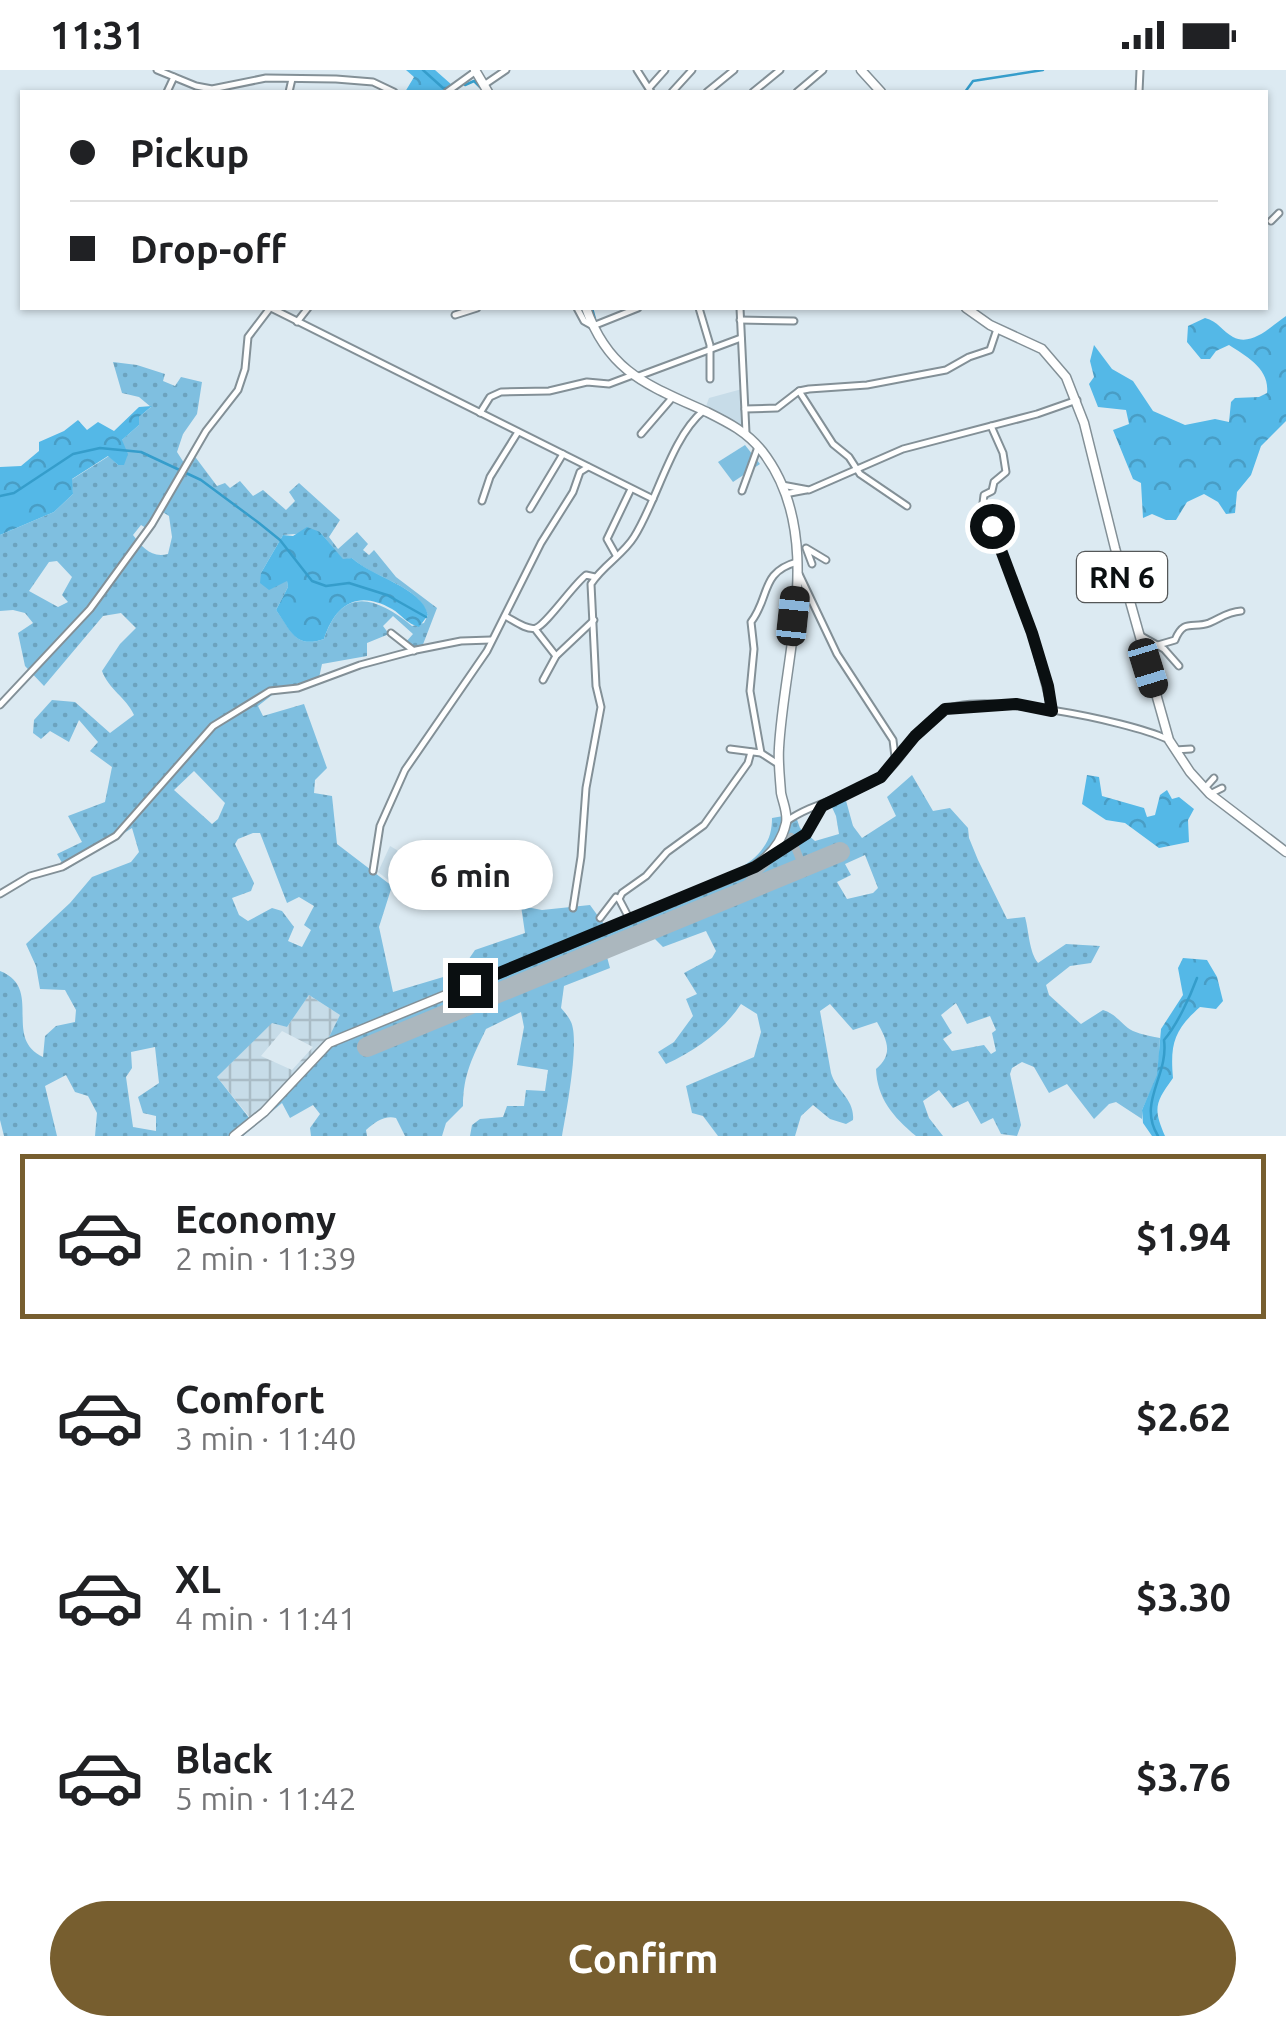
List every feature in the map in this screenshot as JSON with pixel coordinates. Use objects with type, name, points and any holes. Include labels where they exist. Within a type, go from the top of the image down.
[{"type":"main road","points":[[861,70],[879,90]]},
{"type":"main road","points":[[476,71],[486,88]]},
{"type":"main road","points":[[234,1136],[264,1112],[327,1044],[743,873],[766,860],[780,841],[787,821],[778,764],[797,566],[796,541],[783,490],[746,433],[634,376],[604,349],[587,310]]},
{"type":"main road","name":"RN 6","points":[[969,310],[1048,354],[1062,371],[1076,400],[1170,740],[1208,791],[1286,852]]},
{"type":"street","points":[[157,70],[174,77],[184,76],[198,89],[266,78],[374,82],[390,90]]},
{"type":"street","points":[[486,88],[506,70]]},
{"type":"street","points":[[641,72],[650,90],[665,70]]},
{"type":"street","points":[[674,90],[692,70]]},
{"type":"street","points":[[709,90],[734,70]]},
{"type":"street","points":[[755,90],[780,70]]},
{"type":"street","points":[[799,90],[823,70]]},
{"type":"street","points":[[466,74],[476,71]]},
{"type":"street","points":[[168,90],[174,77]]},
{"type":"street","points":[[290,90],[292,79]]},
{"type":"street","points":[[242,82],[246,90]]},
{"type":"street","points":[[1271,221],[1279,213]]},
{"type":"street","points":[[0,705],[90,610],[152,524],[206,431],[238,390],[248,337],[268,310]]},
{"type":"street","points":[[274,310],[652,499]]},
{"type":"street","points":[[296,322],[306,310]]},
{"type":"street","points":[[455,315],[471,310]]},
{"type":"street","points":[[577,310],[584,321],[595,326],[633,310]]},
{"type":"street","points":[[701,310],[711,350],[710,378]]},
{"type":"street","points":[[740,310],[746,433]]},
{"type":"street","points":[[740,320],[794,320]]},
{"type":"street","points":[[746,409],[778,408],[799,391],[867,385],[946,370],[990,350],[997,328]]},
{"type":"street","points":[[480,413],[490,398],[507,390],[549,390],[587,382],[609,384],[741,338]]},
{"type":"street","points":[[799,391],[833,444],[868,480],[907,506]]},
{"type":"street","points":[[640,434],[674,396]]},
{"type":"street","points":[[783,490],[791,484],[806,490],[903,449],[1076,400]]},
{"type":"street","points":[[573,908],[586,788],[602,707],[596,686],[591,587],[632,540],[692,423],[703,411]]},
{"type":"street","points":[[990,426],[1003,453],[1006,472],[994,482],[994,490],[984,495],[983,503],[1032,633],[1052,711]]},
{"type":"street","points":[[482,501],[490,477],[518,432]]},
{"type":"street","points":[[742,491],[758,446]]},
{"type":"street","points":[[530,509],[563,454]]},
{"type":"street","points":[[373,871],[378,831],[405,770],[506,616],[541,543],[574,492],[580,472],[588,467]]},
{"type":"street","points":[[616,555],[607,539],[631,489]]},
{"type":"street","points":[[796,541],[826,560]]},
{"type":"street","points":[[806,548],[812,564]]},
{"type":"street","points":[[761,752],[750,691],[754,649],[751,622],[768,580],[786,565],[797,566],[836,654],[894,740],[895,760]]},
{"type":"street","points":[[535,629],[586,574],[596,577]]},
{"type":"street","points":[[1158,645],[1176,640],[1180,629],[1189,624],[1208,623],[1225,613],[1241,611]]},
{"type":"street","points":[[506,616],[535,629],[556,656]]},
{"type":"street","points":[[543,680],[556,656],[594,620]]},
{"type":"street","points":[[391,634],[414,651]]},
{"type":"street","points":[[1139,634],[1158,645],[1179,666]]},
{"type":"street","points":[[0,894],[30,876],[62,867],[116,836],[204,735],[228,715],[270,691],[298,688],[360,665],[414,651],[461,641],[491,640]]},
{"type":"street","points":[[787,821],[874,781],[938,713],[950,708],[1016,704],[1154,733],[1170,740]]},
{"type":"street","points":[[1154,733],[1165,727]]},
{"type":"street","points":[[894,740],[908,744]]},
{"type":"street","points":[[1175,750],[1191,748]]},
{"type":"street","points":[[730,749],[761,752],[778,764]]},
{"type":"street","points":[[619,899],[666,852],[710,819],[748,763],[751,752]]},
{"type":"street","points":[[1208,791],[1214,778]]},
{"type":"street","points":[[1208,791],[1222,788]]},
{"type":"street","points":[[766,860],[806,834],[822,806]]},
{"type":"street","points":[[600,918],[616,897],[619,899]]},
{"type":"street","points":[[619,899],[629,918]]},
{"type":"shaded area","points":[[113,362],[165,374],[163,381],[175,386],[181,377],[202,382],[197,414],[183,434],[177,452],[186,466],[193,454],[217,486],[225,483],[230,488],[240,481],[253,496],[263,490],[286,510],[295,501],[289,492],[299,483],[340,520],[329,537],[338,549],[357,532],[368,544],[363,550],[369,555],[374,550],[396,577],[437,608],[422,647],[415,649],[406,642],[413,634],[393,616],[383,626],[389,634],[367,643],[367,656],[322,664],[319,678],[281,688],[258,706],[263,716],[304,704],[327,768],[315,780],[314,793],[332,796],[337,844],[392,886],[379,927],[393,992],[460,972],[475,950],[525,933],[521,906],[542,910],[590,905],[606,927],[714,883],[752,860],[763,848],[772,818],[795,814],[800,828],[815,841],[839,834],[830,803],[845,797],[853,826],[862,838],[896,816],[887,797],[912,775],[933,811],[950,808],[968,828],[978,860],[1007,919],[1025,917],[1038,963],[1066,944],[1100,946],[1091,963],[1070,966],[1046,985],[1049,995],[1081,1024],[1103,1010],[1133,1031],[1160,1038],[1158,1075],[1142,1110],[1142,1119],[1116,1102],[1094,1119],[1067,1084],[1049,1093],[1034,1067],[1022,1062],[1010,1074],[1021,1125],[1017,1136],[1001,1134],[993,1118],[981,1124],[968,1101],[953,1108],[939,1090],[923,1101],[929,1118],[943,1136],[916,1136],[894,1114],[879,1089],[876,1069],[885,1058],[887,1047],[877,1022],[853,1030],[830,1004],[820,1011],[831,1073],[851,1106],[853,1120],[846,1124],[830,1119],[813,1105],[801,1116],[795,1136],[718,1136],[703,1116],[692,1113],[686,1086],[754,1057],[761,1032],[757,1014],[741,1004],[717,1031],[687,1053],[666,1064],[658,1052],[674,1042],[693,1016],[686,999],[697,994],[684,973],[712,958],[716,951],[706,931],[663,947],[652,936],[607,957],[610,968],[564,986],[561,1008],[571,1022],[574,1045],[562,1136],[470,1136],[472,1125],[480,1119],[503,1117],[507,1106],[524,1106],[526,1090],[545,1091],[548,1070],[517,1065],[524,1027],[521,1012],[486,1029],[467,1075],[463,1106],[446,1123],[442,1136],[405,1136],[392,1117],[373,1124],[366,1130],[367,1136],[311,1136],[310,1128],[320,1114],[313,1105],[290,1118],[282,1103],[243,1136],[95,1136],[97,1113],[88,1096],[75,1092],[66,1075],[45,1086],[57,1136],[4,1136],[0,1120],[0,971],[20,989],[25,1038],[31,1049],[43,1057],[45,1036],[56,1026],[75,1022],[76,1010],[65,990],[40,989],[36,966],[26,944],[92,877],[131,862],[139,852],[132,828],[66,870],[57,854],[82,842],[68,816],[105,802],[112,767],[90,751],[98,742],[79,720],[69,742],[50,731],[41,739],[33,733],[34,720],[52,700],[75,702],[110,733],[134,715],[102,671],[136,628],[121,613],[103,616],[44,686],[25,666],[18,633],[33,623],[25,613],[0,611],[0,535],[54,512],[73,494],[71,480],[109,456],[118,465],[122,440],[151,407],[139,397],[122,393]],"holes":[[[158,509],[169,516],[172,537],[168,554],[152,553],[140,544],[133,535],[141,525],[146,528]],[[320,532],[343,560],[352,558],[405,589],[428,615],[424,623],[412,626],[385,608],[361,601],[340,610],[324,639],[307,642],[295,636],[276,610],[288,587],[287,580],[269,589],[261,573],[283,535]],[[57,561],[72,577],[62,595],[68,602],[58,607],[29,591],[49,562]],[[194,771],[225,803],[212,824],[174,790]],[[260,833],[287,903],[299,897],[314,906],[304,925],[311,930],[302,947],[288,941],[294,927],[282,911],[272,908],[248,921],[239,915],[232,898],[251,891],[254,883],[235,844],[238,839]],[[865,855],[878,888],[873,893],[847,899],[837,882],[851,875],[845,864]],[[309,995],[340,1015],[327,1041],[250,1119],[217,1077],[272,1023],[287,1027]],[[956,1003],[967,1024],[990,1016],[996,1030],[992,1033],[996,1051],[991,1054],[984,1045],[952,1051],[943,1039],[952,1033],[941,1015]],[[155,1047],[159,1083],[138,1097],[143,1113],[156,1116],[156,1131],[133,1127],[126,1077],[132,1068],[131,1052]]]},
{"type":"shaded area","points":[[742,389],[745,430],[705,409],[709,398]]},
{"type":"shaded area","points":[[745,445],[760,464],[733,482],[718,462]]},
{"type":"shaded area","points":[[390,846],[421,864],[407,895],[378,872]]},
{"type":"shaded area","points":[[309,995],[340,1015],[327,1041],[251,1119],[217,1077],[272,1022],[287,1027]],"holes":[[[282,1031],[313,1047],[292,1070],[261,1056]]]},
{"type":"green space","points":[[406,70],[435,70],[452,85],[445,90],[406,90],[414,77]]},
{"type":"green space","points":[[1286,316],[1286,421],[1261,446],[1251,475],[1237,492],[1235,513],[1226,514],[1218,502],[1204,494],[1187,502],[1176,520],[1152,514],[1143,518],[1141,483],[1133,479],[1113,430],[1129,424],[1126,410],[1098,407],[1089,384],[1094,377],[1090,361],[1094,345],[1112,369],[1133,381],[1153,411],[1185,425],[1215,419],[1229,422],[1235,398],[1267,393],[1265,377],[1256,364],[1229,345],[1210,359],[1201,359],[1187,342],[1188,326],[1205,318],[1233,337],[1247,339]]},
{"type":"green space","points":[[152,406],[122,440],[128,454],[124,465],[108,456],[72,479],[73,494],[54,512],[0,535],[0,467],[21,466],[39,451],[39,442],[78,420],[87,430],[98,422],[114,431],[139,407]]},
{"type":"green space","points":[[307,527],[320,532],[343,559],[352,558],[416,597],[428,615],[419,627],[392,609],[368,600],[341,609],[324,639],[306,642],[295,636],[276,610],[288,587],[287,581],[269,590],[260,583],[261,573],[283,535],[293,536]]},
{"type":"green space","points":[[1087,775],[1099,777],[1102,796],[1144,808],[1147,817],[1155,815],[1160,795],[1167,790],[1172,799],[1179,797],[1194,809],[1188,820],[1189,842],[1159,848],[1125,823],[1106,820],[1082,804]]},
{"type":"green space","points":[[1183,958],[1207,960],[1217,977],[1223,1001],[1216,1009],[1200,1007],[1179,1031],[1173,1047],[1173,1078],[1158,1106],[1165,1136],[1152,1136],[1143,1123],[1142,1110],[1157,1075],[1161,1029],[1183,995],[1178,968]]},
{"type":"waterway","points":[[423,70],[443,88],[451,88]]},
{"type":"waterway","points":[[966,90],[973,81],[1043,70]]},
{"type":"waterway","points":[[465,85],[474,81],[480,87]]},
{"type":"waterway","points":[[593,310],[595,319]]},
{"type":"waterway","points":[[0,496],[14,493],[73,454],[100,448],[141,452],[201,480],[259,523],[280,540],[312,581],[326,586],[349,583],[387,595],[426,617]]},
{"type":"waterway","points":[[1158,1136],[1151,1112],[1164,1040],[1197,978]]},
{"type":"taxiway","points":[[736,895],[791,837],[803,867]]},
{"type":"runway","points":[[367,1047],[840,852]]},
{"type":"route","points":[[470,985],[755,867],[806,834],[822,806],[881,777],[915,736],[945,709],[1016,704],[1052,711],[1032,633],[992,526]]}]
